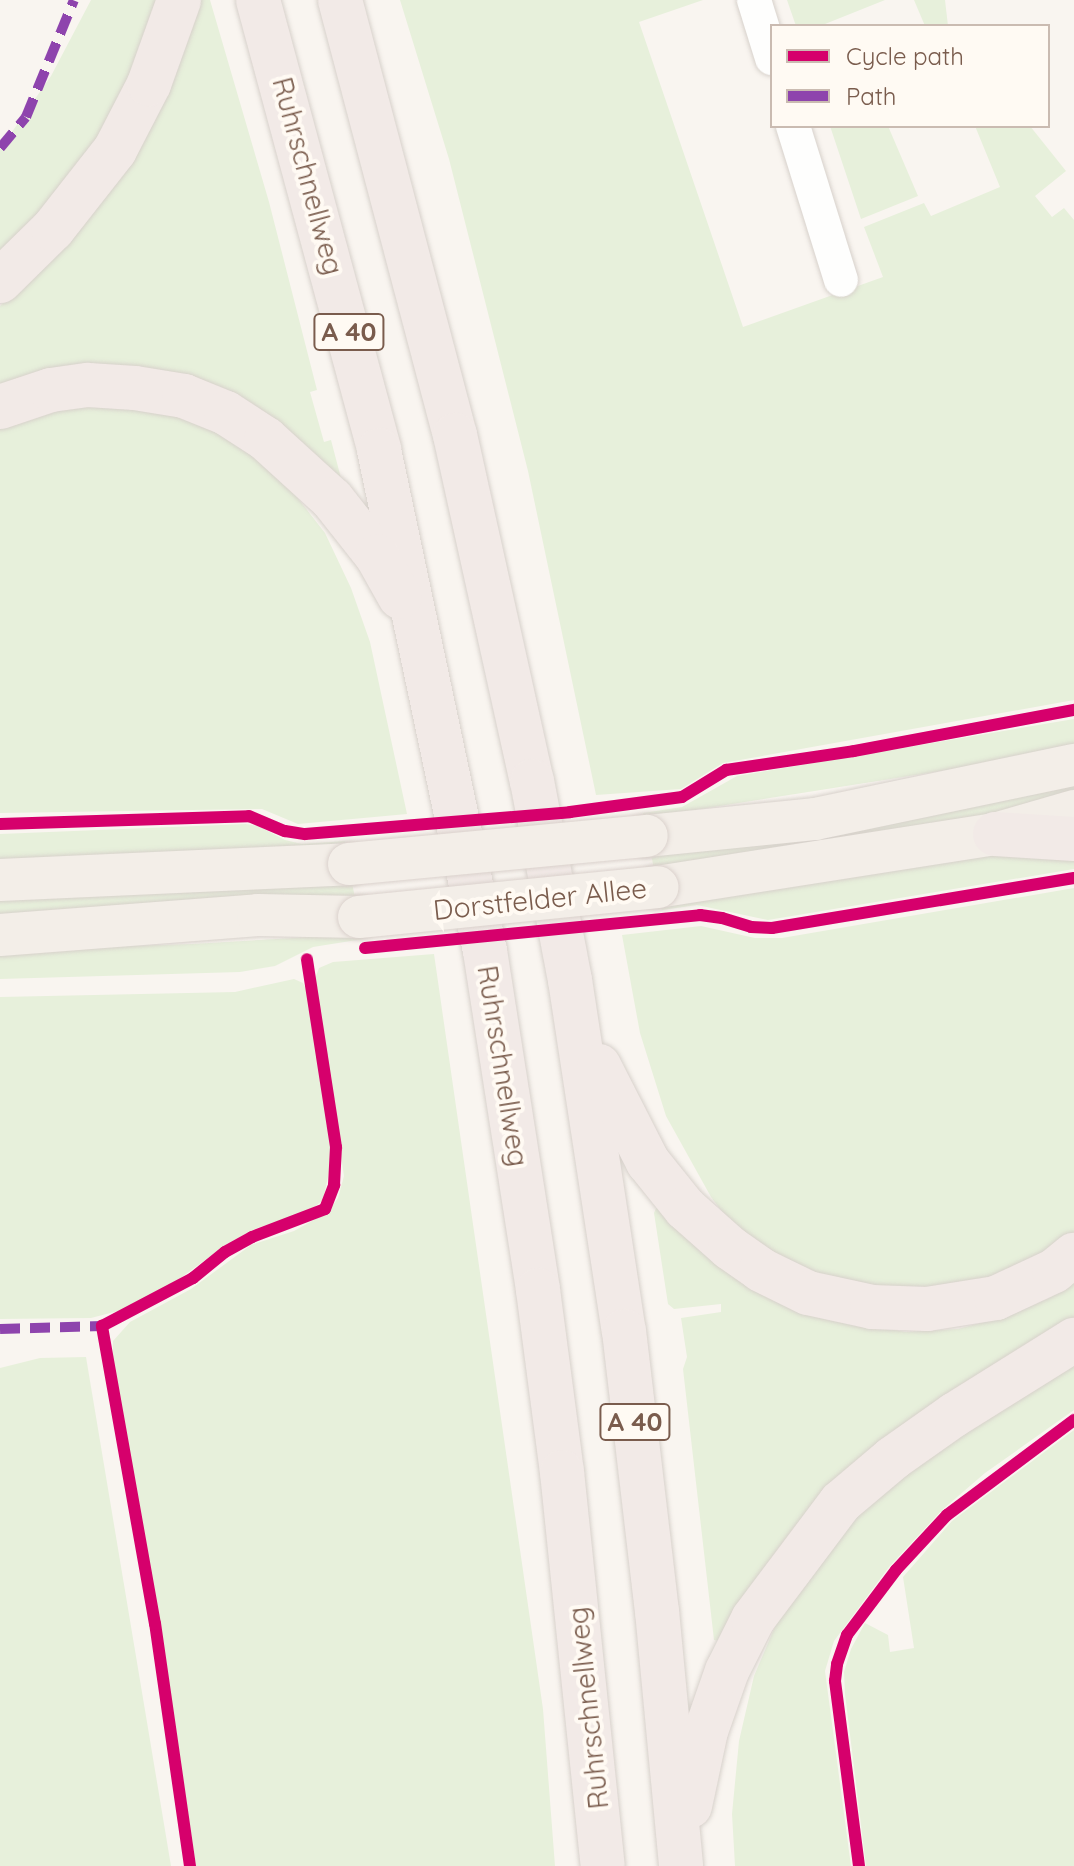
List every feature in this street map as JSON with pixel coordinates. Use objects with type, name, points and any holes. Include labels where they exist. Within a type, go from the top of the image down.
[{"type":"highway","points":[[0,281],[53,229],[115,150],[149,84],[179,0]]},
{"type":"highway","name":"Ruhrschnellweg","points":[[258,0],[346,316],[428,668],[485,951],[538,1290],[578,1608],[603,1866]]},
{"type":"highway","name":"A 40","points":[[340,0],[462,465],[532,781],[570,980],[624,1331],[657,1611],[682,1866]]},
{"type":"highway","points":[[0,407],[51,390],[88,385],[184,396],[226,413],[266,439],[303,470],[357,528],[394,584],[428,668]]},
{"type":"highway","points":[[995,834],[1074,839]]},
{"type":"highway","points":[[570,980],[595,1059],[648,1162],[685,1208],[730,1248],[761,1270],[808,1293],[837,1301],[872,1307],[927,1309],[996,1298],[1054,1271],[1074,1255]]},
{"type":"highway","points":[[682,1866],[692,1783],[706,1731],[727,1671],[753,1619],[784,1573],[841,1502],[893,1458],[954,1415],[1074,1340]]},
{"type":"main road","name":"Dorstfelder Allee","points":[[0,880],[349,864],[815,819],[1074,765]]},
{"type":"main road","name":"Dorstfelder Allee","points":[[0,935],[258,915],[359,917],[657,887],[995,834],[1074,811]]},
{"type":"lane","points":[[754,0],[770,52]]},
{"type":"lane","points":[[794,128],[841,280]]},
{"type":"green space","points":[[91,0],[157,0],[134,78],[96,152],[0,256],[0,149],[51,76]]},
{"type":"green space","points":[[188,0],[210,0],[269,202],[317,390],[310,392],[324,442],[331,440],[348,505],[255,410],[0,388],[0,306],[50,255]]},
{"type":"green space","points":[[400,0],[703,0],[639,22],[743,327],[883,277],[864,227],[924,203],[931,216],[1000,187],[976,128],[1032,128],[1066,171],[1035,196],[1052,217],[1064,208],[1074,220],[1074,700],[723,763],[681,789],[596,795],[528,471],[449,159]]},
{"type":"green space","points":[[787,0],[885,0],[825,24],[795,24]]},
{"type":"green space","points":[[914,0],[945,0],[948,24],[924,24]]},
{"type":"green space","points":[[831,128],[889,128],[918,196],[861,219]]},
{"type":"green space","points":[[76,402],[182,413],[242,440],[282,478],[325,533],[351,588],[370,642],[407,814],[298,824],[262,809],[0,813],[0,423]]},
{"type":"green space","points":[[1074,719],[1074,750],[644,818],[643,813],[682,807],[737,776]]},
{"type":"green space","points":[[1074,776],[1074,800],[654,869],[651,854]]},
{"type":"green space","points":[[246,824],[302,844],[345,841],[346,848],[0,862],[0,834]]},
{"type":"green space","points":[[1025,851],[1074,852],[1074,869],[768,920],[697,905],[662,910],[660,904]]},
{"type":"green space","points":[[352,883],[355,898],[0,924],[0,897]]},
{"type":"green space","points":[[1074,888],[1074,1236],[1029,1269],[963,1290],[885,1297],[811,1278],[749,1247],[711,1197],[666,1116],[640,1033],[622,935],[701,926],[755,938],[782,938]]},
{"type":"green space","points":[[362,934],[363,939],[313,947],[275,966],[240,972],[0,979],[0,950],[192,944]]},
{"type":"green space","points":[[434,954],[543,1709],[555,1866],[196,1866],[165,1656],[113,1360],[113,1341],[130,1322],[191,1289],[251,1245],[294,1231],[328,1212],[338,1198],[344,1176],[315,979],[319,968],[333,962]]},
{"type":"green space","points":[[294,979],[303,983],[308,993],[332,1158],[323,1200],[307,1213],[257,1228],[227,1244],[175,1282],[118,1311],[91,1318],[0,1319],[0,997],[235,992]]},
{"type":"green space","points":[[659,1202],[849,1323],[906,1332],[958,1329],[1010,1315],[1049,1298],[1074,1282],[1074,1321],[721,1641],[714,1640],[683,1369],[687,1357],[681,1318],[721,1312],[721,1304],[674,1309],[668,1304],[654,1213]]},
{"type":"green space","points":[[86,1357],[171,1866],[0,1866],[0,1368],[40,1358]]},
{"type":"green space","points":[[1074,1357],[1074,1410],[985,1473],[942,1510],[889,1567],[834,1641],[825,1671],[851,1866],[735,1866],[732,1814],[739,1741],[754,1676],[777,1622],[870,1497]]},
{"type":"green space","points":[[1074,1430],[1074,1866],[866,1866],[845,1694],[844,1672],[851,1649],[865,1623],[888,1635],[890,1652],[914,1648],[903,1577],[952,1521]]},
{"type":"marked path","points":[[0,148],[26,117],[74,0]]},
{"type":"marked path","points":[[0,1329],[102,1326]]},
{"type":"cycle path","points":[[0,824],[249,816],[285,831],[305,834],[570,812],[682,797],[726,770],[854,751],[1074,710]]},
{"type":"cycle path","points":[[365,948],[700,915],[751,927],[772,928],[1074,878]]},
{"type":"cycle path","points":[[190,1866],[155,1624],[102,1326],[193,1278],[225,1252],[252,1237],[325,1209],[334,1185],[336,1147],[307,959]]},
{"type":"cycle path","points":[[859,1866],[835,1681],[847,1635],[896,1570],[947,1515],[1074,1420]]}]
